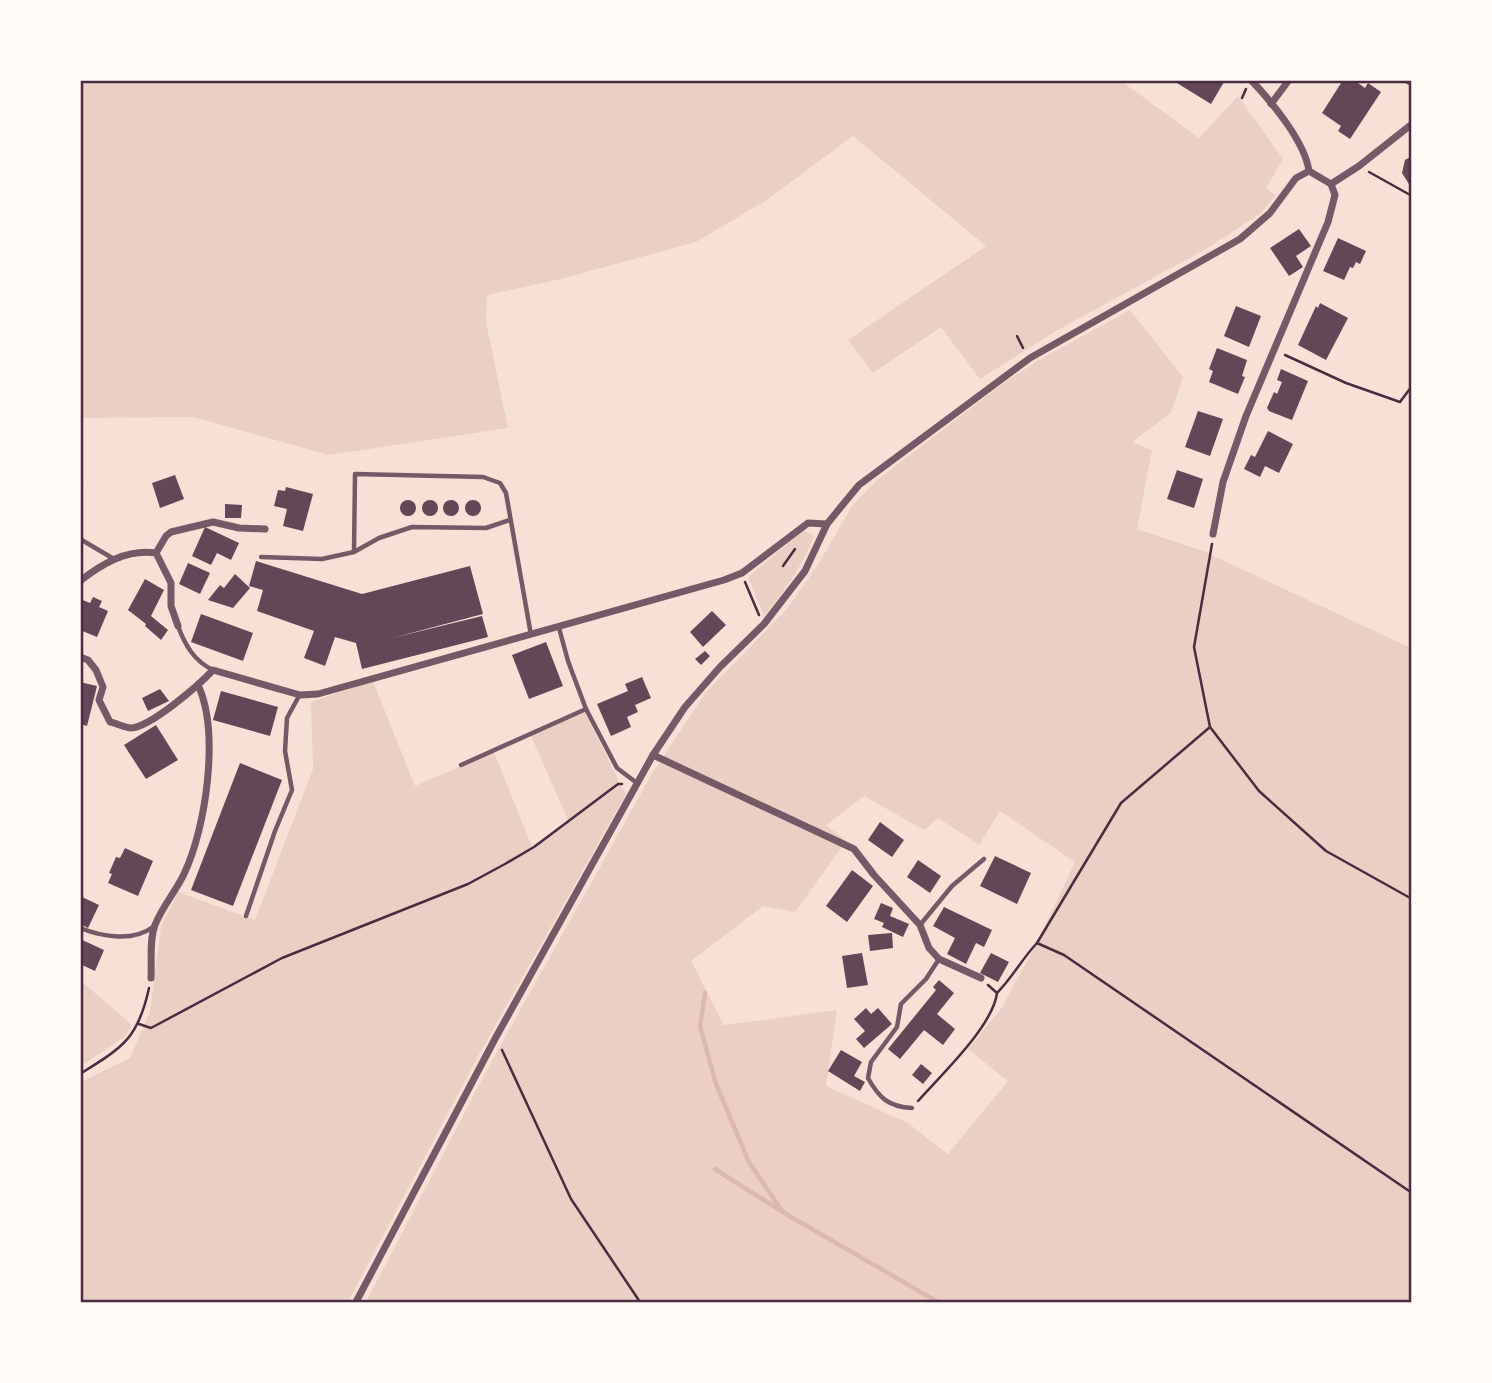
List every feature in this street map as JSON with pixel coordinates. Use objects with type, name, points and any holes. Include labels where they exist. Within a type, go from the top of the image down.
[{"type":"street","points":[[1251,80],[1307,156],[1309,171]]},
{"type":"street","points":[[1271,104],[1289,80]]},
{"type":"street","points":[[1331,184],[1359,166],[1412,124]]},
{"type":"street","points":[[1213,534],[1223,482],[1273,349],[1328,222],[1335,195],[1331,184],[1309,171]]},
{"type":"street","points":[[356,1303],[496,1037],[653,755],[685,707],[720,667],[764,624],[805,571],[827,524],[859,485],[1030,358],[1240,239],[1270,213],[1296,178],[1309,171]]},
{"type":"street","points":[[156,553],[171,532],[213,522],[239,528],[265,529]]},
{"type":"street","points":[[80,657],[88,660],[96,670],[103,687],[99,700],[110,722],[131,728],[155,718],[213,670],[300,695],[317,694],[715,583],[742,572],[808,523],[827,524]]},
{"type":"street","points":[[80,580],[115,559],[140,551],[156,553]]},
{"type":"street","points":[[156,553],[171,583],[171,606],[178,626]]},
{"type":"street","points":[[151,978],[154,926],[185,872],[206,801],[208,729],[205,699],[198,685]]},
{"type":"street","points":[[653,755],[854,849],[920,925],[929,948],[939,959],[981,978]]},
{"type":"lane","points":[[354,552],[355,474],[483,477],[500,483],[506,493],[531,635]]},
{"type":"lane","points":[[261,557],[321,559],[354,552],[379,538],[412,527],[486,528],[510,520]]},
{"type":"lane","points":[[80,539],[115,559]]},
{"type":"lane","points":[[178,626],[191,653],[213,670]]},
{"type":"lane","points":[[559,628],[586,709],[617,768],[637,783]]},
{"type":"lane","points":[[246,916],[292,790],[285,751],[287,718],[300,695]]},
{"type":"lane","points":[[461,765],[586,709]]},
{"type":"lane","points":[[920,925],[952,886],[984,859]]},
{"type":"lane","points":[[80,928],[96,934],[132,936],[142,935],[154,926]]},
{"type":"lane","points":[[912,1108],[888,1103],[877,1094],[868,1078],[871,1062],[897,1027],[901,1004],[926,979],[939,959]]},
{"type":"path","points":[[1242,98],[1245,90]]},
{"type":"path","points":[[1359,166],[1412,196]]},
{"type":"path","points":[[1017,336],[1030,358]]},
{"type":"path","points":[[1273,349],[1346,383],[1400,402],[1412,386]]},
{"type":"path","points":[[1213,534],[1194,647],[1210,727],[1259,791],[1326,851],[1412,899]]},
{"type":"path","points":[[783,566],[791,554]]},
{"type":"path","points":[[742,572],[754,606],[764,624]]},
{"type":"path","points":[[912,1108],[974,1037],[995,1006],[997,993],[1011,980],[1021,960],[1037,943],[1121,803],[1210,727]]},
{"type":"path","points":[[139,1024],[151,1028],[282,958],[468,884],[534,848],[618,784],[637,783]]},
{"type":"path","points":[[1037,943],[1064,955],[1412,1193]]},
{"type":"path","points":[[80,1074],[119,1048],[139,1024],[151,978]]},
{"type":"path","points":[[981,978],[997,993]]},
{"type":"path","points":[[496,1037],[571,1199],[640,1303]]},
{"type":"shaded area","points":[[80,81],[1121,81],[1199,138],[1238,96],[1283,159],[1266,188],[1276,195],[1260,214],[1206,249],[1056,331],[980,379],[941,327],[873,373],[848,340],[986,246],[853,136],[767,200],[696,242],[561,279],[487,295],[486,322],[508,428],[329,455],[193,417],[81,418]]},
{"type":"shaded area","points":[[1130,310],[1183,377],[1171,413],[1132,442],[1152,450],[1137,529],[1203,551],[1411,648],[1411,1302],[366,1302],[489,1066],[653,772],[706,692],[787,609],[819,563],[852,506],[876,481],[1002,384],[1039,360]],"holes":[[[864,796],[924,830],[938,818],[979,845],[1000,811],[1075,862],[1037,943],[1001,1009],[968,1049],[1008,1081],[948,1154],[908,1123],[826,1086],[837,1010],[724,1025],[691,961],[763,906],[795,912],[846,841],[826,825]]]},
{"type":"shaded area","points":[[804,530],[814,536],[804,558],[764,616],[748,577]]},
{"type":"shaded area","points":[[373,681],[415,786],[494,752],[532,847],[568,820],[531,736],[585,712],[619,782],[593,801],[620,784],[626,794],[482,1049],[348,1302],[81,1302],[81,1082],[130,1058],[150,1012],[161,927],[178,892],[255,920],[313,769],[311,702]]},
{"type":"shaded area","points":[[81,981],[132,1025],[126,1036],[81,1066]]},
{"type":"building","points":[[1172,80],[1222,80],[1224,82],[1211,104]]},
{"type":"building","points":[[1343,80],[1354,80],[1365,88],[1368,83],[1381,92],[1350,139],[1338,131],[1341,126],[1322,113]]},
{"type":"building","points":[[1412,156],[1412,189],[1402,173],[1405,160]]},
{"type":"building","points":[[1299,229],[1311,246],[1296,256],[1303,267],[1289,276],[1270,248]]},
{"type":"building","points":[[1338,238],[1366,251],[1360,264],[1356,262],[1353,268],[1350,267],[1344,280],[1323,271]]},
{"type":"building","points":[[1320,303],[1348,318],[1326,360],[1298,345],[1316,306],[1318,308]]},
{"type":"building","points":[[1236,306],[1261,316],[1249,347],[1224,336]]},
{"type":"building","points":[[1217,348],[1247,360],[1242,376],[1245,377],[1238,394],[1209,382],[1213,371],[1209,369]]},
{"type":"building","points":[[1281,369],[1308,381],[1292,420],[1267,408],[1282,382],[1277,380]]},
{"type":"building","points":[[1198,411],[1223,419],[1210,456],[1185,447]]},
{"type":"building","points":[[1268,431],[1293,444],[1279,473],[1265,466],[1260,477],[1244,469],[1251,455],[1255,457]]},
{"type":"building","points":[[1177,470],[1203,479],[1194,508],[1167,499]]},
{"type":"building","points":[[175,475],[184,499],[160,508],[152,483]]},
{"type":"building","points":[[286,487],[313,494],[303,531],[283,526],[287,509],[274,506],[278,490],[285,491]]},
{"type":"building","points":[[405,500],[411,500],[416,508],[414,514],[405,516],[400,511],[400,505]]},
{"type":"building","points":[[427,500],[433,500],[438,508],[436,514],[427,516],[422,511],[422,505]]},
{"type":"building","points":[[448,500],[454,500],[459,508],[457,514],[448,516],[443,511],[443,505]]},
{"type":"building","points":[[470,500],[476,500],[481,508],[479,514],[470,516],[465,511],[465,505]]},
{"type":"building","points":[[225,504],[242,505],[241,518],[225,518]]},
{"type":"building","points":[[205,527],[239,543],[231,560],[217,553],[211,565],[192,556]]},
{"type":"building","points":[[256,561],[362,594],[470,566],[483,614],[392,638],[482,616],[488,637],[362,669],[356,643],[335,637],[325,666],[304,658],[314,631],[257,611],[263,590],[249,586]]},
{"type":"building","points":[[188,563],[210,573],[200,594],[179,584]]},
{"type":"building","points":[[235,574],[250,588],[233,608],[208,600],[220,585],[224,588]]},
{"type":"building","points":[[145,579],[164,590],[151,616],[168,630],[161,640],[128,610]]},
{"type":"building","points":[[93,597],[102,601],[99,607],[108,611],[97,637],[80,630],[80,599],[90,603]]},
{"type":"building","points":[[712,611],[726,625],[703,647],[690,632]]},
{"type":"building","points":[[201,614],[253,633],[243,661],[191,642]]},
{"type":"building","points":[[546,642],[563,686],[529,699],[512,655]]},
{"type":"building","points":[[705,651],[710,656],[701,665],[695,659]]},
{"type":"building","points":[[642,677],[651,698],[635,705],[638,712],[627,717],[631,727],[611,736],[597,704],[628,691],[625,684]]},
{"type":"building","points":[[80,682],[97,686],[87,726],[80,724]]},
{"type":"building","points":[[160,689],[169,701],[148,711],[142,698]]},
{"type":"building","points":[[221,691],[278,707],[270,736],[213,720]]},
{"type":"building","points":[[156,725],[178,760],[146,779],[124,745]]},
{"type":"building","points":[[240,763],[282,780],[233,906],[191,890]]},
{"type":"building","points":[[880,822],[904,840],[892,857],[868,840]]},
{"type":"building","points":[[125,848],[153,861],[138,896],[108,883],[116,857],[120,858]]},
{"type":"building","points":[[995,856],[1031,873],[1017,904],[980,886]]},
{"type":"building","points":[[918,860],[941,876],[930,893],[907,877]]},
{"type":"building","points":[[852,870],[873,886],[847,922],[826,906]]},
{"type":"building","points":[[80,896],[99,905],[88,928],[80,924]]},
{"type":"building","points":[[881,903],[893,908],[890,916],[909,924],[903,937],[882,927],[884,923],[874,919]]},
{"type":"building","points":[[944,907],[992,930],[984,947],[976,943],[966,964],[947,954],[955,938],[933,926]]},
{"type":"building","points":[[892,933],[893,948],[870,951],[868,935]]},
{"type":"building","points":[[80,939],[104,950],[95,971],[80,964]]},
{"type":"building","points":[[862,953],[868,985],[847,988],[842,956]]},
{"type":"building","points":[[991,953],[1009,962],[998,982],[980,973]]},
{"type":"building","points":[[939,980],[954,993],[937,1014],[955,1029],[943,1045],[924,1030],[900,1059],[888,1049],[936,990],[933,987]]},
{"type":"building","points":[[866,1008],[871,1014],[878,1008],[892,1024],[864,1048],[856,1039],[865,1031],[854,1019]]},
{"type":"building","points":[[841,1050],[862,1062],[854,1076],[865,1082],[860,1091],[828,1071]]},
{"type":"building","points":[[921,1064],[932,1073],[923,1084],[912,1075]]},
{"type":"waterway","points":[[705,993],[700,1026],[716,1084],[749,1162],[782,1211]]},
{"type":"waterway","points":[[715,1169],[786,1214],[938,1302]]}]
